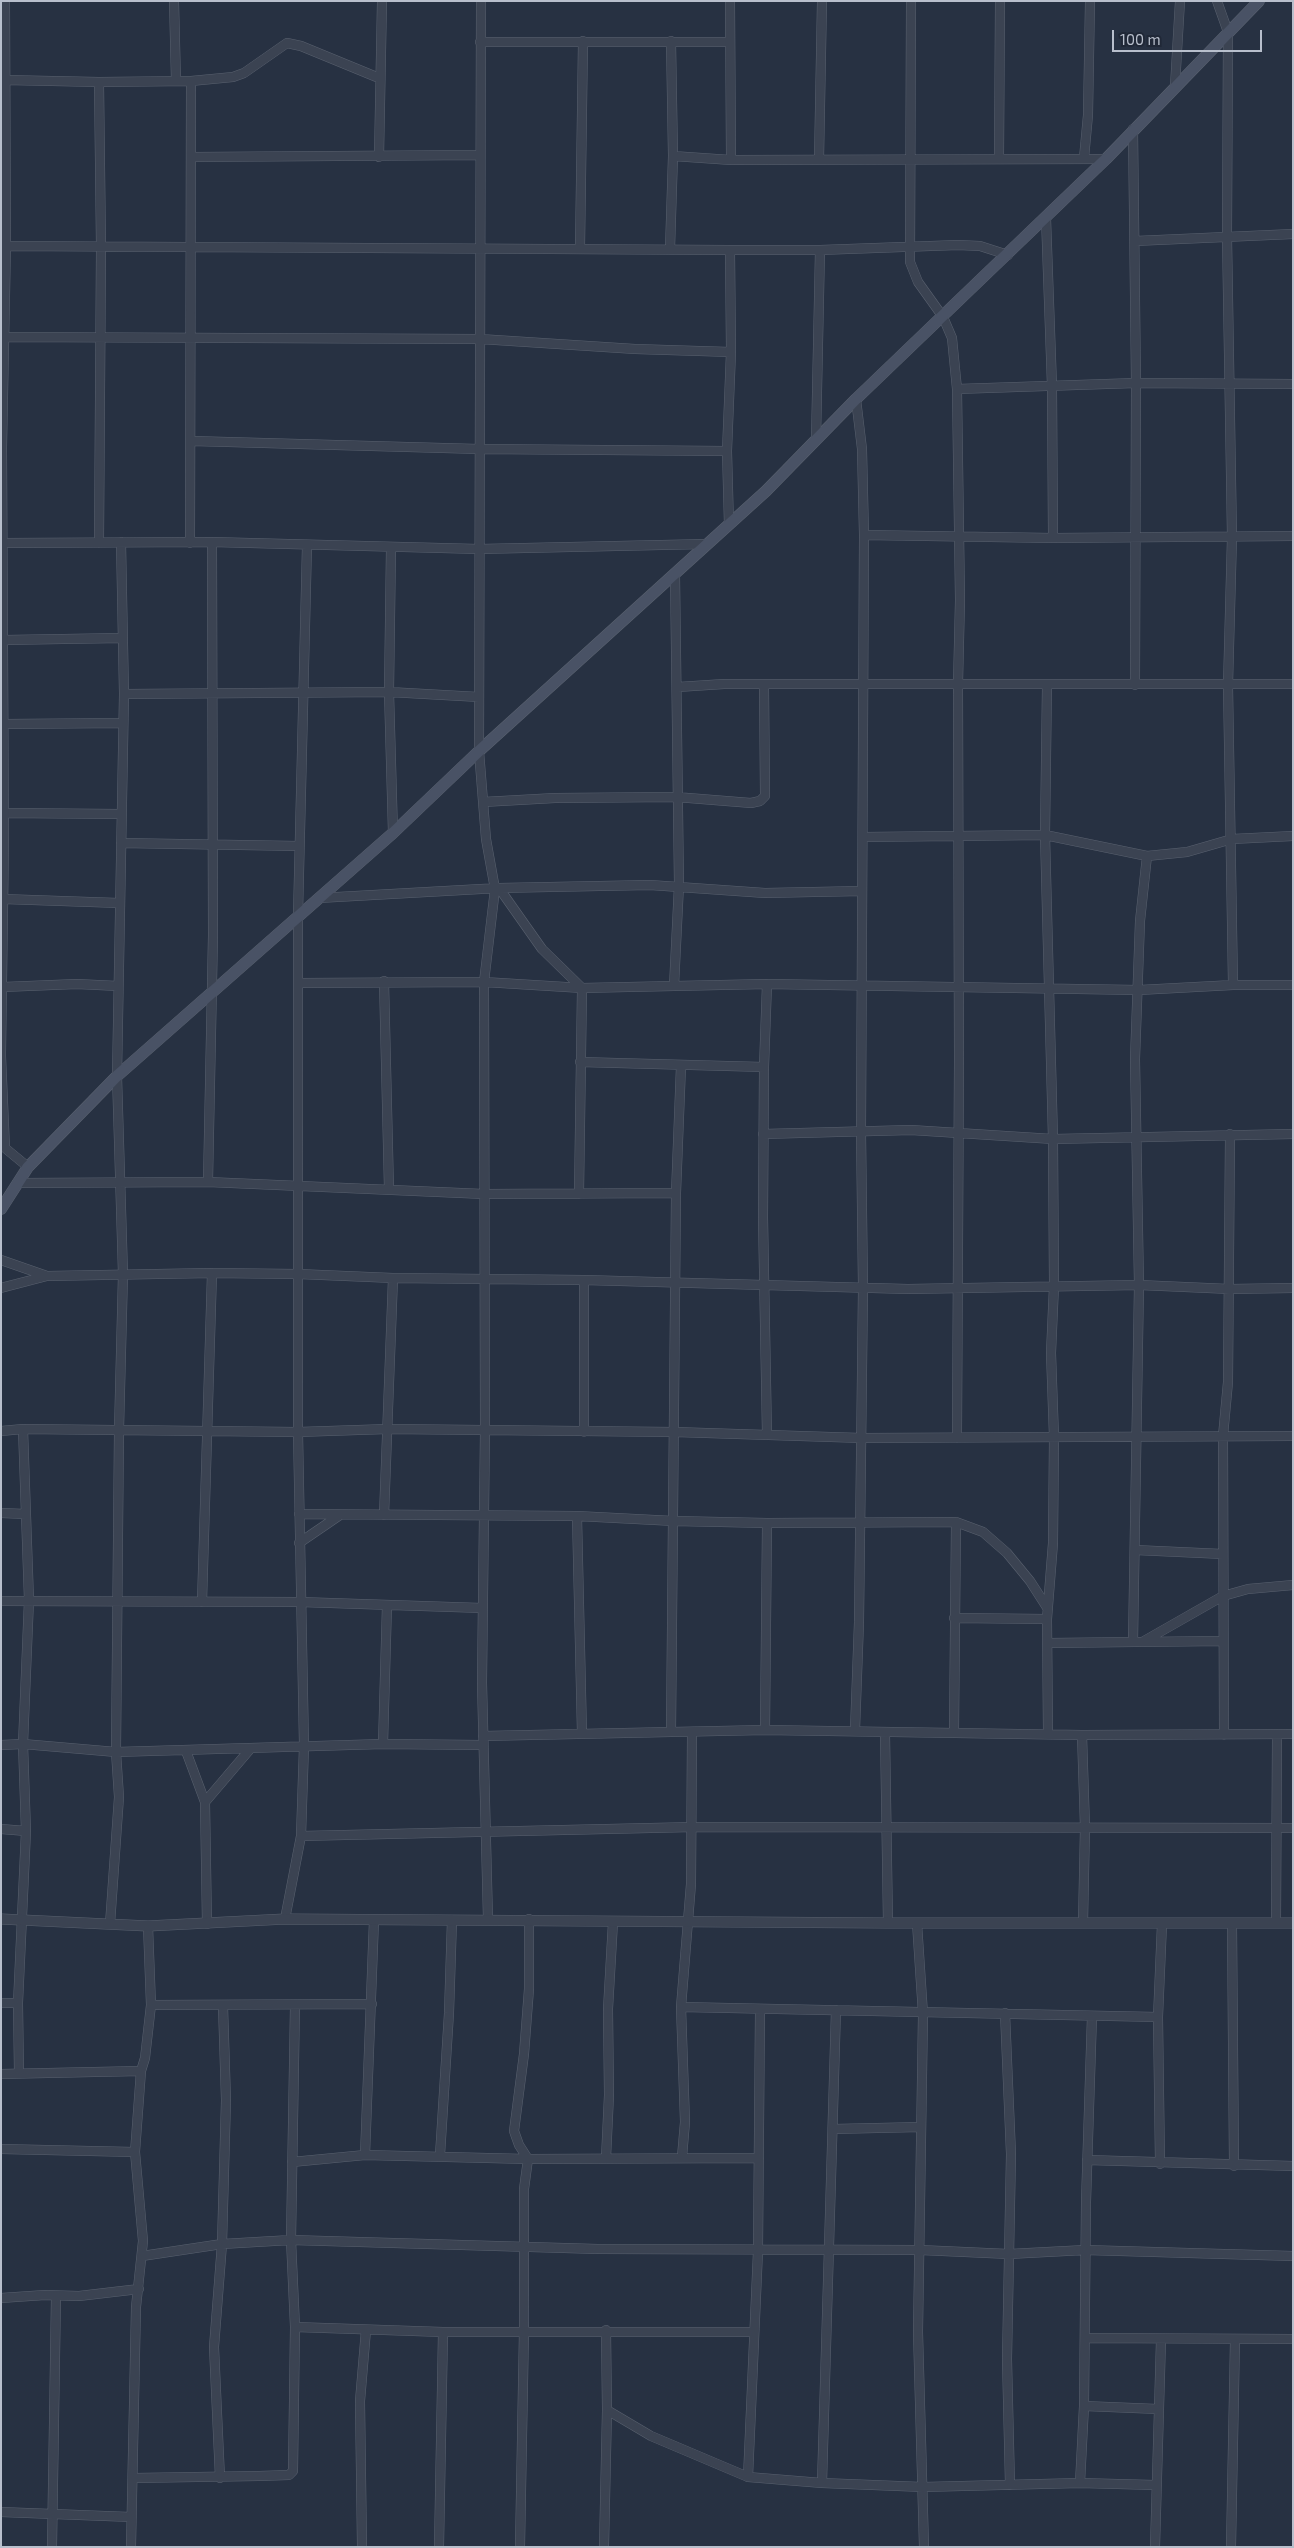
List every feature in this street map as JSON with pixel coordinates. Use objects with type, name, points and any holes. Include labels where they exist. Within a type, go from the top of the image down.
[{"type":"main road","points":[[1,1209],[28,1167],[118,1076],[393,833],[479,751],[729,525],[1106,159],[1259,1]]},
{"type":"street","points":[[5,1],[3,112],[6,246],[3,282],[2,448],[4,640],[2,756],[4,813],[1,1055],[3,1148],[28,1167]]},
{"type":"street","points":[[174,1],[176,80]]},
{"type":"street","points":[[379,158],[379,78],[382,1]]},
{"type":"street","points":[[481,1],[479,751],[486,839],[497,888],[484,982],[485,1430],[482,1608],[483,1740],[488,1919]]},
{"type":"street","points":[[730,1],[731,160]]},
{"type":"street","points":[[819,160],[822,1]]},
{"type":"street","points":[[911,1],[908,248],[910,262],[918,282],[943,317],[952,338],[955,351],[957,389],[960,536],[956,1438]]},
{"type":"street","points":[[999,159],[1000,1]]},
{"type":"street","points":[[1084,158],[1088,115],[1090,1]]},
{"type":"street","points":[[1175,86],[1180,1]]},
{"type":"street","points":[[1217,1],[1228,32],[1227,236],[1232,536],[1228,685],[1233,985]]},
{"type":"street","points":[[670,249],[673,156],[671,41]]},
{"type":"street","points":[[480,42],[730,42]]},
{"type":"street","points":[[580,248],[583,42]]},
{"type":"street","points":[[5,80],[191,81],[240,75],[287,43],[301,46],[379,78]]},
{"type":"street","points":[[190,543],[192,441],[190,339],[192,248],[191,81]]},
{"type":"street","points":[[99,82],[101,247],[100,543]]},
{"type":"street","points":[[1133,130],[1136,383],[1135,685]]},
{"type":"street","points":[[191,157],[379,158],[480,155]]},
{"type":"street","points":[[673,156],[731,160],[910,158],[1106,159]]},
{"type":"street","points":[[1046,218],[1052,386],[1053,538]]},
{"type":"street","points":[[1135,241],[1293,234]]},
{"type":"street","points":[[6,246],[730,250],[973,246],[1008,254]]},
{"type":"street","points":[[729,525],[727,451],[731,352],[730,250]]},
{"type":"street","points":[[816,440],[820,250]]},
{"type":"street","points":[[4,337],[480,339],[635,349],[731,352]]},
{"type":"street","points":[[957,389],[1136,383],[1293,384]]},
{"type":"street","points":[[855,1730],[862,1438],[861,1131],[864,534],[862,449],[856,400]]},
{"type":"street","points":[[192,441],[479,449],[727,451]]},
{"type":"street","points":[[864,534],[1053,538],[1293,536]]},
{"type":"street","points":[[110,1924],[119,1797],[116,1752],[117,1600],[123,1274],[118,1076],[118,986],[124,694],[121,542]]},
{"type":"street","points":[[2,543],[212,542],[479,549],[707,544]]},
{"type":"street","points":[[208,1182],[212,991],[212,542]]},
{"type":"street","points":[[285,1919],[301,1836],[304,1746],[298,1432],[298,915],[307,544]]},
{"type":"street","points":[[391,547],[389,692],[393,833]]},
{"type":"street","points":[[674,986],[679,885],[676,798],[678,687],[675,574]]},
{"type":"street","points":[[4,640],[122,638]]},
{"type":"street","points":[[483,802],[555,798],[676,798],[750,803],[760,801],[765,796],[764,684]]},
{"type":"street","points":[[678,687],[764,684],[1293,684]]},
{"type":"street","points":[[1047,684],[1045,835],[1054,1139],[1054,1286],[1051,1353],[1054,1437],[1053,1544],[1047,1619],[1048,1734]]},
{"type":"street","points":[[124,694],[211,695],[389,692],[479,697]]},
{"type":"street","points":[[4,724],[123,723]]},
{"type":"street","points":[[4,813],[122,814]]},
{"type":"street","points":[[862,837],[1045,835],[1148,856],[1187,852],[1232,839],[1293,836]]},
{"type":"street","points":[[121,843],[299,846]]},
{"type":"street","points":[[1133,1642],[1138,1436],[1139,1285],[1135,1059],[1140,921],[1148,856]]},
{"type":"street","points":[[319,898],[497,888],[679,885],[765,893],[862,891]]},
{"type":"street","points":[[497,888],[542,949],[582,988],[578,1194]]},
{"type":"street","points":[[3,899],[119,903]]},
{"type":"street","points":[[299,983],[384,981],[484,982],[582,988],[767,984],[958,989],[1048,987],[1139,990],[1233,985],[1293,985]]},
{"type":"street","points":[[384,981],[389,1189]]},
{"type":"street","points":[[3,987],[77,984],[118,986]]},
{"type":"street","points":[[767,984],[763,1134],[767,1435]]},
{"type":"street","points":[[580,1062],[764,1067]]},
{"type":"street","points":[[671,1732],[676,1193],[682,1066]]},
{"type":"street","points":[[763,1134],[861,1131],[958,1132],[1054,1139],[1293,1134]]},
{"type":"street","points":[[1224,1735],[1223,1436],[1228,1382],[1230,1134]]},
{"type":"street","points":[[17,1183],[208,1182],[484,1194],[676,1193]]},
{"type":"street","points":[[1,1260],[47,1276]]},
{"type":"street","points":[[1,1288],[47,1276],[212,1273],[485,1280],[675,1282],[863,1288],[957,1289],[1139,1285],[1230,1289],[1293,1288]]},
{"type":"street","points":[[202,1602],[212,1273]]},
{"type":"street","points":[[384,1515],[393,1278]]},
{"type":"street","points":[[584,1280],[584,1432]]},
{"type":"street","points":[[1,1422],[5,1431],[23,1429],[298,1432],[388,1429],[675,1432],[862,1438],[1293,1436]]},
{"type":"street","points":[[19,2073],[18,2003],[26,1831],[23,1744],[29,1600],[23,1429]]},
{"type":"street","points":[[1,1513],[26,1514]]},
{"type":"street","points":[[299,1514],[577,1516],[767,1523],[956,1522],[982,1532],[1007,1553],[1030,1580],[1048,1609]]},
{"type":"street","points":[[299,1543],[340,1514]]},
{"type":"street","points":[[577,1516],[582,1734]]},
{"type":"street","points":[[954,1733],[956,1522]]},
{"type":"street","points":[[765,1730],[767,1523]]},
{"type":"street","points":[[1135,1550],[1223,1554]]},
{"type":"street","points":[[1143,1642],[1223,1596],[1248,1589],[1293,1585]]},
{"type":"street","points":[[1,1601],[300,1602],[482,1608]]},
{"type":"street","points":[[383,1744],[387,1604]]},
{"type":"street","points":[[954,1618],[1047,1619]]},
{"type":"street","points":[[1048,1643],[1224,1641]]},
{"type":"street","points":[[1,1745],[23,1744],[116,1752],[186,1751],[483,1740],[582,1734],[765,1730],[1082,1735],[1293,1734]]},
{"type":"street","points":[[682,2157],[685,2122],[681,2007],[690,1922],[694,1828],[692,1732]]},
{"type":"street","points":[[885,1733],[888,1924]]},
{"type":"street","points":[[1082,1735],[1085,1827],[1083,1923]]},
{"type":"street","points":[[1276,1923],[1275,1828],[1277,1735]]},
{"type":"street","points":[[205,1802],[251,1748]]},
{"type":"street","points":[[186,1751],[205,1802],[207,1924]]},
{"type":"street","points":[[301,1836],[694,1828],[1293,1828]]},
{"type":"street","points":[[1,1829],[26,1831]]},
{"type":"street","points":[[1,1919],[148,1926],[285,1919],[529,1919],[613,1922],[888,1924],[1293,1923]]},
{"type":"street","points":[[520,2547],[525,2246],[524,2189],[528,2159],[519,2145],[514,2131],[524,2054],[529,1989],[529,1919]]},
{"type":"street","points":[[365,2155],[374,1920]]},
{"type":"street","points":[[440,2156],[449,2013],[452,1920]]},
{"type":"street","points":[[606,2158],[609,2095],[608,2009],[613,1922]]},
{"type":"street","points":[[1232,1923],[1234,2166]]},
{"type":"street","points":[[917,1924],[923,2014],[918,2332],[924,2547]]},
{"type":"street","points":[[1160,2164],[1158,2017],[1162,1924]]},
{"type":"street","points":[[131,2547],[134,2478],[136,2308],[142,2256],[135,2152],[141,2071],[151,2005],[148,1926]]},
{"type":"street","points":[[1,2003],[18,2003]]},
{"type":"street","points":[[151,2005],[372,2004]]},
{"type":"street","points":[[134,2478],[220,2478],[289,2475],[293,2471],[295,2327],[291,2240],[295,2005]]},
{"type":"street","points":[[220,2478],[214,2347],[222,2244],[226,2100],[223,2006]]},
{"type":"street","points":[[681,2007],[923,2014],[1005,2013],[1158,2017]]},
{"type":"street","points":[[748,2477],[758,2251],[760,2009]]},
{"type":"street","points":[[822,2483],[836,2010]]},
{"type":"street","points":[[1005,2013],[1010,2112],[1008,2359],[1010,2485]]},
{"type":"street","points":[[1080,2483],[1086,2338],[1085,2250],[1092,2016]]},
{"type":"street","points":[[1,2074],[141,2071]]},
{"type":"street","points":[[833,2129],[921,2127]]},
{"type":"street","points":[[1,2149],[135,2152]]},
{"type":"street","points":[[292,2162],[365,2155],[528,2159],[759,2158]]},
{"type":"street","points":[[1087,2160],[1160,2164],[1293,2166]]},
{"type":"street","points":[[142,2256],[222,2244],[291,2240],[758,2251],[920,2250],[1009,2254],[1085,2250],[1293,2256]]},
{"type":"street","points":[[1,2298],[87,2295],[139,2289]]},
{"type":"street","points":[[52,2547],[56,2296]]},
{"type":"street","points":[[295,2327],[443,2332],[606,2330],[754,2332]]},
{"type":"street","points":[[362,2547],[360,2401],[366,2330]]},
{"type":"street","points":[[604,2547],[607,2410],[606,2330]]},
{"type":"street","points":[[439,2547],[443,2332]]},
{"type":"street","points":[[1086,2338],[1161,2340],[1293,2339]]},
{"type":"street","points":[[1155,2547],[1161,2340]]},
{"type":"street","points":[[1231,2547],[1235,2340]]},
{"type":"street","points":[[1084,2406],[1158,2409]]},
{"type":"street","points":[[607,2410],[651,2436],[748,2477],[822,2483],[923,2486],[1080,2483],[1156,2485]]},
{"type":"street","points":[[1,2512],[131,2517]]}]
